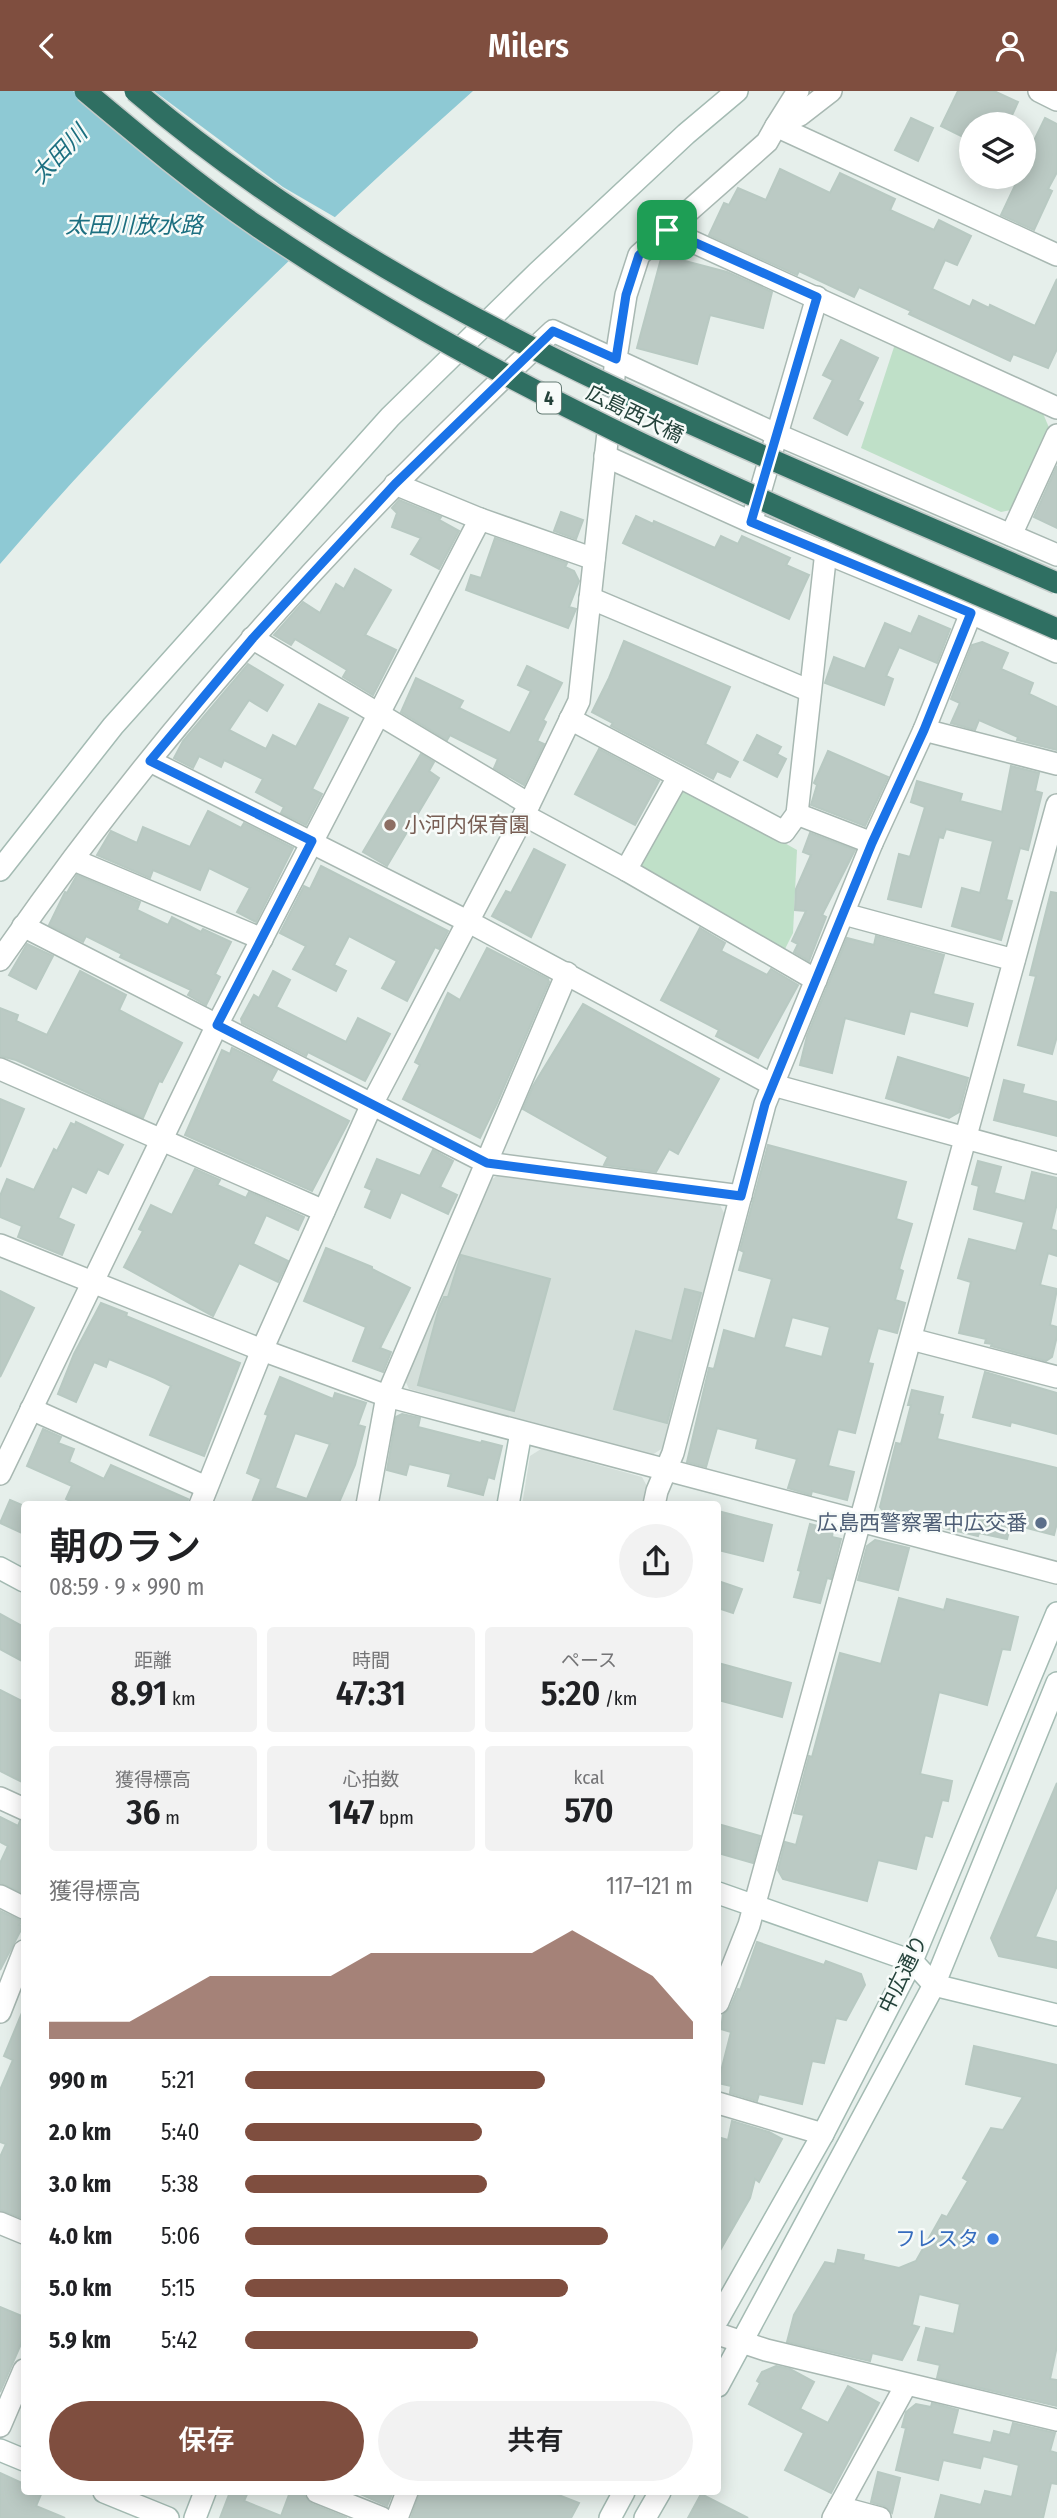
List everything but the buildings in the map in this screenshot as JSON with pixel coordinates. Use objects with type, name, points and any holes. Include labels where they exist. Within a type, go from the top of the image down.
[{"type":"highway","name":"広島西大橋","points":[[85,91],[152,147],[255,225],[435,337],[565,406],[717,481],[1057,629]]},
{"type":"highway","name":"広島西大橋","points":[[135,91],[171,122],[275,198],[359,252],[453,306],[631,396],[1057,583]]},
{"type":"street","points":[[0,870],[113,726],[390,417],[537,273],[686,134],[737,91]]},
{"type":"street","points":[[31,1409],[203,1496],[262,1350],[372,1104],[527,810],[579,701],[616,359],[626,295],[639,255],[767,142],[798,91]]},
{"type":"street","points":[[776,126],[800,115],[831,91]]},
{"type":"street","points":[[1039,91],[1057,100]]},
{"type":"street","points":[[776,126],[1057,255]]},
{"type":"street","points":[[667,230],[1057,408]]},
{"type":"street","points":[[751,522],[817,297]]},
{"type":"street","points":[[0,960],[150,761],[253,638],[395,484],[553,331],[778,435],[1057,555]]},
{"type":"street","points":[[1011,535],[1057,435]]},
{"type":"street","points":[[605,456],[751,522],[826,551],[1057,652]]},
{"type":"street","points":[[395,484],[480,519],[594,559]]},
{"type":"street","points":[[0,1474],[217,1025],[480,519]]},
{"type":"street","points":[[570,719],[784,832],[797,814],[826,551]]},
{"type":"street","points":[[590,598],[810,691]]},
{"type":"street","points":[[655,1501],[673,1453],[765,1104],[872,843],[924,730],[971,613]]},
{"type":"street","points":[[253,638],[527,810],[816,980]]},
{"type":"street","points":[[924,730],[1057,764]]},
{"type":"street","points":[[150,761],[469,922],[773,1085],[1057,1163]]},
{"type":"street","points":[[626,870],[678,777]]},
{"type":"street","points":[[721,1995],[749,1925],[1057,805]]},
{"type":"street","points":[[797,814],[872,843]]},
{"type":"street","points":[[74,860],[262,939]]},
{"type":"street","points":[[844,914],[1014,960]]},
{"type":"street","points":[[23,926],[487,1163],[741,1196]]},
{"type":"street","points":[[368,1501],[387,1396],[567,973]]},
{"type":"street","points":[[0,1069],[324,1211]]},
{"type":"street","points":[[0,1245],[262,1350],[387,1396],[859,1523],[1057,1573]]},
{"type":"street","points":[[911,1339],[1056,1373]]},
{"type":"street","points":[[509,1501],[521,1432]]},
{"type":"street","points":[[0,1568],[21,1579]]},
{"type":"street","name":"中広通り","points":[[721,2314],[823,2134],[912,1961],[1057,1613]]},
{"type":"street","points":[[721,2380],[934,1985],[1057,1683]]},
{"type":"street","points":[[0,1798],[21,1808]]},
{"type":"street","points":[[721,1894],[912,1961],[934,1985],[1057,2015]]},
{"type":"street","points":[[0,1896],[21,1906]]},
{"type":"street","points":[[8,2000],[21,1960]]},
{"type":"street","points":[[721,2104],[823,2134]]},
{"type":"street","points":[[0,2223],[21,2232]]},
{"type":"street","points":[[721,2335],[766,2350],[1057,2420]]},
{"type":"street","points":[[0,2427],[21,2376]]},
{"type":"street","points":[[880,2518],[836,2513],[906,2385]]},
{"type":"street","points":[[0,2450],[21,2459]]},
{"type":"street","points":[[111,2495],[168,2518]]},
{"type":"street","points":[[195,2518],[204,2495]]},
{"type":"street","points":[[397,2518],[406,2495]]},
{"type":"street","points":[[610,2518],[622,2495]]},
{"type":"street","points":[[645,2518],[658,2495]]},
{"type":"street","points":[[340,2497],[382,2518]]},
{"type":"shaded area","points":[[497,1176],[719,1203],[724,1213],[663,1448],[652,1455],[409,1389],[404,1378],[487,1182]]},
{"type":"shaded area","points":[[541,1449],[642,1477],[648,1488],[645,1501],[523,1501],[530,1456]]},
{"type":"green space","points":[[895,344],[1042,411],[1050,430],[1011,510],[1001,512],[861,448]]},
{"type":"green space","points":[[691,790],[797,850],[793,933],[783,953],[641,874],[639,864],[681,792]]},
{"type":"water","name":"太田川放水路","points":[[0,91],[473,91],[289,261],[170,379],[55,501],[0,564]]},
{"type":"pier","points":[[73,91],[154,91],[283,187],[338,219],[294,262],[136,147]]},
{"type":"place","name":"小河内保育園","points":[[390,825]]},
{"type":"place","name":"広島西警察署中広交番","points":[[1041,1523]]},
{"type":"place","name":"フレスタ","points":[[993,2239]]},
{"type":"route","points":[[667,230],[817,297],[751,522],[971,613],[924,730],[872,843],[765,1104],[741,1196],[487,1163],[217,1025],[312,841],[150,761],[253,638],[395,484],[553,331],[616,359],[626,295],[639,255],[667,230]]},
{"type":"water label","name":"太田川","points":[[59,154]]}]
